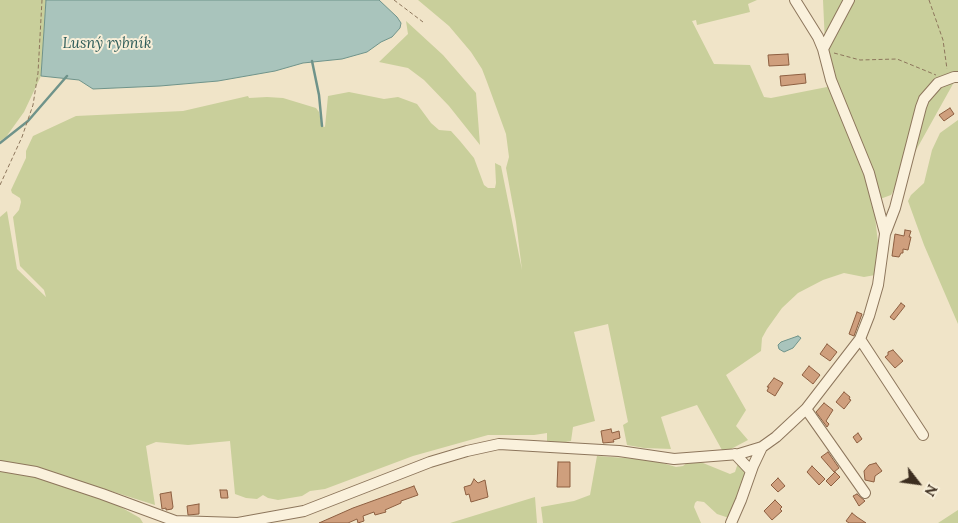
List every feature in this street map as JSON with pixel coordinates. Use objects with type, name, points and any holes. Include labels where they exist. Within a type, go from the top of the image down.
[{"type":"street","points":[[796,0],[823,49],[831,80],[869,173],[885,234]]},
{"type":"street","points":[[823,49],[849,0]]},
{"type":"street","points":[[0,466],[36,472],[175,521],[238,523],[304,511],[430,462],[467,450],[498,444],[620,452],[674,459],[735,454],[762,447],[776,437],[806,409],[860,339],[878,285],[885,234],[895,208],[924,99],[938,83],[956,77]]},
{"type":"street","points":[[879,207],[895,208]]},
{"type":"street","points":[[860,339],[923,435]]},
{"type":"street","points":[[806,409],[865,493]]},
{"type":"street","points":[[731,523],[762,447]]},
{"type":"street","points":[[735,454],[751,471]]},
{"type":"path","points":[[0,185],[22,137],[33,105],[38,73],[42,0]]},
{"type":"path","points":[[394,0],[423,22]]},
{"type":"path","points":[[929,0],[944,40],[948,73],[956,77]]},
{"type":"path","points":[[823,49],[860,60],[897,59],[942,77],[956,77]]},
{"type":"green space","points":[[0,0],[46,0],[41,76],[24,112],[6,137],[0,141]]},
{"type":"green space","points":[[418,0],[757,0],[748,4],[750,12],[697,25],[696,20],[692,21],[714,64],[750,65],[764,97],[771,98],[827,87],[823,0],[958,0],[958,75],[891,195],[880,199],[850,139],[874,208],[878,243],[875,275],[864,277],[844,273],[823,280],[798,293],[782,308],[767,329],[762,338],[761,351],[726,375],[746,410],[736,426],[748,440],[731,449],[722,450],[697,405],[661,417],[671,449],[627,445],[623,425],[628,422],[608,324],[574,332],[595,421],[573,427],[571,441],[560,443],[547,441],[547,433],[534,435],[488,435],[413,456],[325,489],[310,491],[302,496],[278,500],[263,495],[257,499],[235,494],[230,441],[188,445],[156,442],[146,446],[155,505],[44,470],[0,461],[0,217],[7,211],[17,269],[46,297],[44,290],[20,266],[13,217],[19,210],[21,202],[20,198],[12,193],[11,190],[26,158],[26,151],[33,136],[76,116],[183,111],[248,96],[249,98],[283,98],[316,108],[319,112],[322,126],[325,127],[328,96],[349,92],[384,99],[398,97],[417,104],[431,123],[439,130],[451,131],[474,158],[484,185],[488,188],[495,188],[495,163],[501,166],[522,270],[516,222],[506,168],[509,157],[506,134],[482,69],[471,52],[449,26]]},
{"type":"green space","points":[[406,21],[443,55],[476,93],[480,145],[449,106],[424,80],[408,68],[379,62],[408,34]]},
{"type":"green space","points":[[958,120],[958,324],[924,245],[908,201],[911,195],[924,183],[932,150],[940,133]]},
{"type":"green space","points":[[597,456],[652,460],[676,467],[683,466],[688,462],[703,463],[730,474],[735,472],[738,463],[746,474],[729,518],[717,514],[704,502],[697,501],[694,507],[701,523],[543,523],[541,507],[574,501],[590,495]]},
{"type":"green space","points":[[0,469],[41,476],[103,497],[140,518],[143,523],[0,523]]},
{"type":"green space","points":[[535,497],[537,523],[450,523]]},
{"type":"green space","points":[[958,510],[958,523],[938,523]]},
{"type":"water","name":"Lusný rybník","points":[[46,0],[379,0],[401,23],[400,28],[392,37],[367,52],[342,59],[303,63],[275,71],[218,81],[93,89],[79,80],[41,76]]},
{"type":"water","points":[[798,336],[801,338],[793,348],[784,352],[779,349],[778,345],[781,342]]},
{"type":"building","points":[[788,54],[789,65],[769,66],[768,55]]},
{"type":"building","points":[[805,74],[806,83],[781,86],[780,76]]},
{"type":"building","points":[[950,108],[954,114],[944,121],[939,115]]},
{"type":"building","points":[[905,230],[911,231],[908,250],[903,249],[903,253],[899,257],[892,256],[895,234],[904,236]]},
{"type":"building","points":[[901,303],[905,306],[894,320],[890,317]]},
{"type":"building","points":[[857,312],[862,314],[854,336],[849,334]]},
{"type":"building","points":[[827,344],[837,352],[830,361],[820,354]]},
{"type":"building","points":[[893,350],[903,361],[895,368],[885,357],[888,355],[888,352]]},
{"type":"building","points":[[809,366],[820,375],[813,384],[802,375]]},
{"type":"building","points":[[774,378],[783,383],[775,396],[767,391],[769,387],[767,387]]},
{"type":"building","points":[[844,392],[851,400],[844,409],[836,402]]},
{"type":"building","points":[[824,403],[833,410],[826,421],[829,424],[827,427],[816,412]]},
{"type":"building","points":[[611,429],[612,433],[619,431],[620,438],[613,440],[614,442],[603,443],[601,431]]},
{"type":"building","points":[[858,433],[862,439],[857,443],[853,437]]},
{"type":"building","points":[[828,452],[839,468],[834,472],[821,457]]},
{"type":"building","points":[[558,462],[570,462],[570,487],[557,487]]},
{"type":"building","points":[[876,463],[882,471],[875,476],[874,482],[865,480],[864,471],[869,465]]},
{"type":"building","points":[[812,466],[825,479],[819,485],[807,472]]},
{"type":"building","points":[[835,472],[840,477],[831,486],[826,481]]},
{"type":"building","points":[[778,478],[785,486],[778,492],[771,485]]},
{"type":"building","points":[[474,479],[478,483],[485,480],[488,497],[471,502],[469,494],[466,495],[464,487],[471,485]]},
{"type":"building","points":[[414,486],[418,495],[401,501],[401,503],[385,510],[386,512],[375,515],[374,512],[363,516],[364,521],[358,523],[357,519],[348,523],[319,523],[353,508]]},
{"type":"building","points":[[220,490],[227,490],[228,498],[221,498]]},
{"type":"building","points":[[171,492],[172,509],[162,509],[160,494]]},
{"type":"building","points":[[857,494],[865,501],[859,506],[853,496]]},
{"type":"building","points":[[775,500],[782,507],[780,509],[782,511],[772,520],[764,511]]},
{"type":"building","points":[[199,504],[199,514],[188,515],[187,506]]},
{"type":"building","points":[[852,513],[866,523],[849,523],[846,521]]},
{"type":"waterway","points":[[312,61],[319,95],[322,126]]},
{"type":"waterway","points":[[0,143],[28,121],[67,76]]}]
